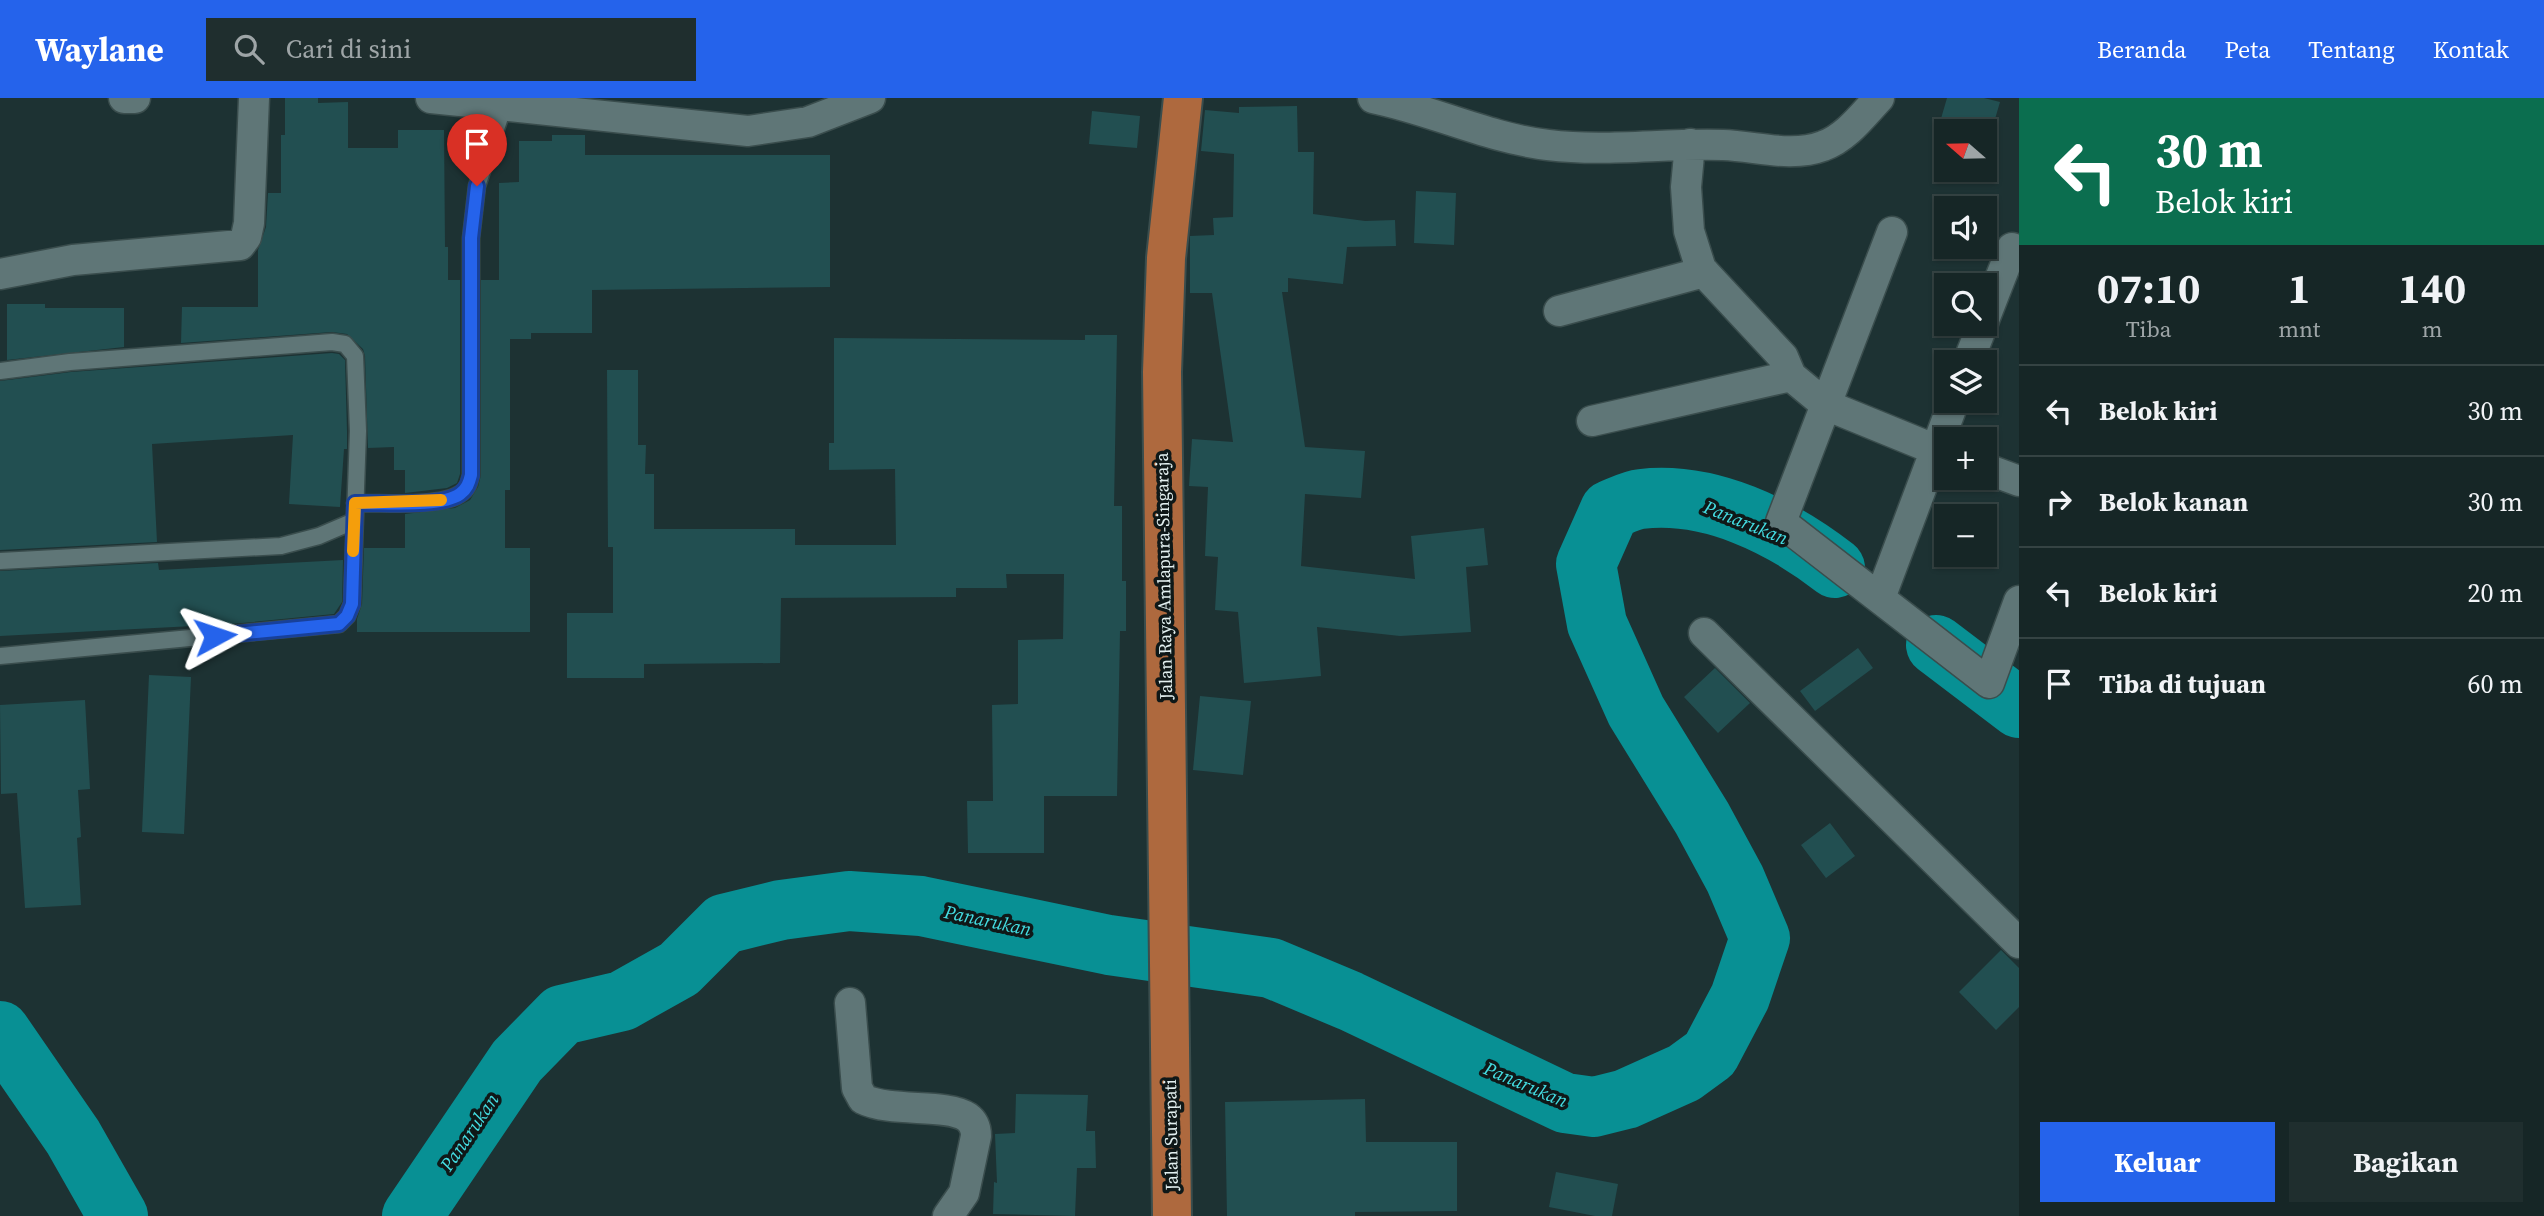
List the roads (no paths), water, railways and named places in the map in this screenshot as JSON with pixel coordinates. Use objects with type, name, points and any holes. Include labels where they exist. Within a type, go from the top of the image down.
[{"type":"highway","name":"Jalan Raya Amlapura-Singaraja","points":[[1169,1054],[1162,372],[1167,244],[1183,98]]},
{"type":"highway","name":"Jalan Surapati","points":[[1169,1054],[1172,1216]]},
{"type":"street","points":[[124,98],[135,98]]},
{"type":"street","points":[[0,274],[73,260],[240,245],[246,237],[249,223],[254,98]]},
{"type":"street","points":[[431,98],[748,131],[808,122],[870,98]]},
{"type":"street","points":[[1373,98],[1512,138],[1548,145],[1608,148],[1690,144],[1798,152],[1825,146],[1845,134],[1879,98]]},
{"type":"street","points":[[1690,144],[1686,187],[1689,231],[1704,272],[1783,357],[1791,376],[1826,405],[1934,450]]},
{"type":"street","points":[[1892,232],[1782,522],[1989,683],[2019,601]]},
{"type":"street","points":[[1997,288],[2012,248]]},
{"type":"street","points":[[1559,311],[1704,272]]},
{"type":"street","points":[[1592,421],[1791,376]]},
{"type":"street","points":[[1880,598],[1934,467]]},
{"type":"street","points":[[1997,473],[2019,481]]},
{"type":"street","points":[[1704,633],[2019,943]]},
{"type":"street","points":[[850,1003],[857,1088],[863,1099],[884,1106],[957,1113],[969,1118],[975,1127],[976,1136],[964,1194],[948,1216]]},
{"type":"lane","points":[[355,503],[438,501],[459,495],[467,487],[471,475],[471,238],[477,186],[504,105]]},
{"type":"lane","points":[[0,371],[97,360],[332,342],[345,344],[355,356],[358,431],[352,604],[347,616],[339,624],[0,656]]},
{"type":"lane","points":[[0,562],[281,546],[319,536],[354,520]]},
{"type":"waterway","name":"Panarukan","points":[[412,1216],[517,1061],[562,1015],[622,1001],[679,969],[724,924],[781,910],[849,901],[921,906],[1109,945],[1271,968],[1350,1001],[1565,1103],[1594,1107],[1626,1099],[1684,1073],[1710,1054],[1740,997],[1760,938],[1735,879],[1702,818],[1636,711],[1597,624],[1586,564],[1610,510],[1637,500],[1667,498],[1693,500],[1744,515],[1792,538],[1835,568]]},
{"type":"waterway","name":"Panarukan","points":[[1936,645],[2019,708]]},
{"type":"waterway","name":"Panarukan","points":[[0,1031],[73,1137],[118,1216]]}]
